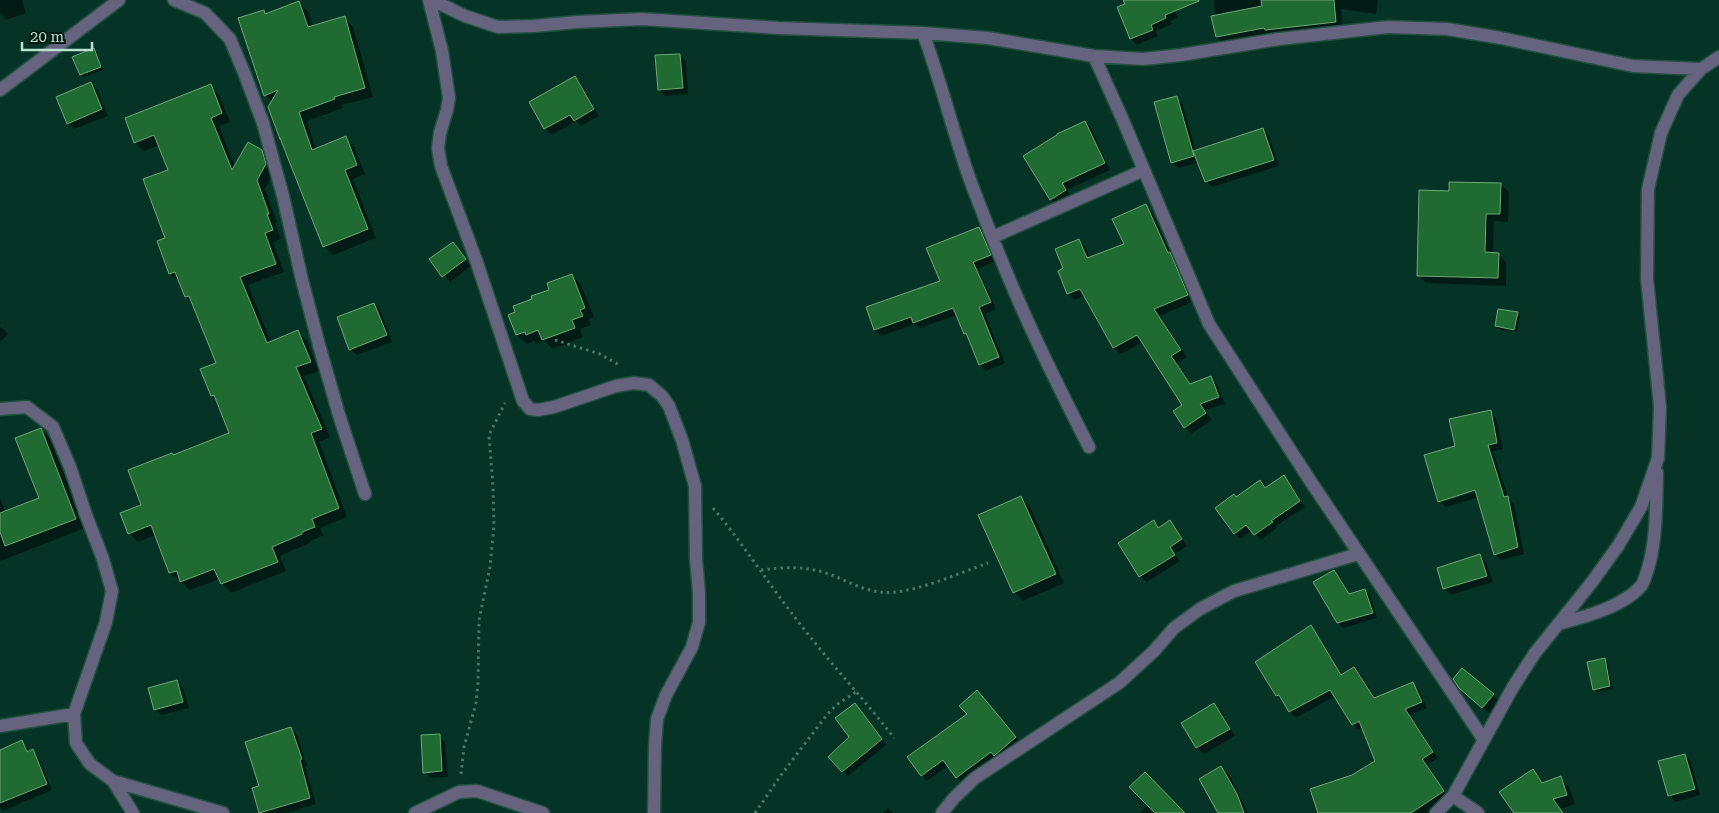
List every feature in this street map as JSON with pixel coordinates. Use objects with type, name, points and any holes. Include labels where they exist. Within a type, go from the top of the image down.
[{"type":"street","points":[[0,90],[119,0]]},
{"type":"street","points":[[174,0],[205,13],[230,38],[245,75],[265,132],[283,196],[319,345],[339,415],[365,494]]},
{"type":"street","points":[[430,0],[465,16],[498,27],[642,19],[988,38],[1094,56],[1142,59],[1181,55],[1279,39],[1388,27],[1447,29],[1501,38],[1633,66],[1701,69]]},
{"type":"street","points":[[430,0],[442,51],[449,98],[438,148],[441,166],[476,260],[523,401],[530,408],[538,410],[616,386],[634,383],[649,385],[662,396],[669,406],[682,440],[695,486],[699,622],[692,647],[666,695],[657,719],[654,813]]},
{"type":"street","points":[[923,33],[937,71],[972,186],[1020,304],[1089,447]]},
{"type":"street","points":[[1094,56],[1209,324],[1358,554],[1484,740]]},
{"type":"street","points":[[1558,624],[1594,614],[1625,599],[1642,585],[1651,558],[1655,531],[1660,407],[1647,279],[1648,188],[1661,132],[1678,95],[1701,69],[1719,57]]},
{"type":"street","points":[[993,237],[1144,170]]},
{"type":"street","points":[[0,409],[27,408],[53,427],[70,467],[103,559],[112,591],[106,622],[74,714],[76,743],[90,764],[113,782],[133,813]]},
{"type":"street","points":[[1436,813],[1452,796],[1513,687],[1535,653],[1592,582],[1618,546],[1641,507],[1658,458]]},
{"type":"street","points":[[942,813],[954,798],[975,778],[1119,684],[1154,651],[1174,628],[1200,609],[1234,591],[1358,554]]},
{"type":"street","points":[[0,726],[74,714]]},
{"type":"street","points":[[113,782],[223,813]]},
{"type":"street","points":[[415,813],[459,792],[477,791],[544,813]]},
{"type":"street","points":[[1452,796],[1478,813]]},
{"type":"path","points":[[555,340],[600,354],[622,367]]},
{"type":"path","points":[[459,792],[464,747],[476,703],[480,620],[490,567],[494,526],[494,486],[488,435],[516,381]]},
{"type":"path","points":[[695,486],[738,538],[801,625],[894,738]]},
{"type":"path","points":[[761,570],[792,567],[811,569],[826,573],[858,587],[894,593],[988,564]]},
{"type":"path","points":[[755,813],[784,770],[826,716],[836,705],[856,692]]},
{"type":"building","points":[[1123,0],[1199,1],[1165,15],[1166,18],[1151,25],[1153,30],[1130,39],[1117,7],[1125,4]]},
{"type":"building","points":[[1261,0],[1334,0],[1336,22],[1265,30],[1264,28],[1216,37],[1211,16],[1262,6]]},
{"type":"building","points":[[299,1],[308,27],[345,16],[365,88],[334,97],[335,99],[299,112],[312,150],[346,136],[357,165],[345,170],[368,229],[323,247],[268,107],[278,90],[264,96],[238,18],[264,10],[265,14]]},
{"type":"building","points":[[94,48],[101,67],[80,75],[72,57]]},
{"type":"building","points":[[680,54],[683,88],[658,90],[655,55]]},
{"type":"building","points":[[575,76],[594,109],[574,121],[570,115],[544,129],[529,102]]},
{"type":"building","points":[[91,82],[102,109],[67,124],[56,97]]},
{"type":"building","points":[[211,84],[222,113],[211,118],[232,170],[248,142],[262,150],[266,164],[257,180],[273,230],[265,233],[276,264],[240,277],[267,343],[298,330],[311,362],[296,367],[322,429],[311,433],[339,508],[312,519],[315,527],[272,547],[278,562],[221,584],[214,569],[180,582],[177,571],[169,573],[151,525],[128,534],[120,513],[141,505],[128,470],[229,433],[214,395],[211,396],[200,369],[216,363],[189,296],[185,297],[175,272],[169,274],[157,241],[165,238],[143,179],[168,170],[154,135],[134,143],[125,118]]},
{"type":"building","points":[[1177,96],[1194,156],[1171,163],[1154,102]]},
{"type":"building","points":[[1085,121],[1105,163],[1062,183],[1066,190],[1050,200],[1023,156],[1057,134]]},
{"type":"building","points":[[1263,128],[1274,160],[1205,182],[1193,151]]},
{"type":"building","points":[[1449,182],[1501,183],[1500,214],[1486,214],[1485,252],[1499,253],[1498,278],[1417,276],[1419,190],[1449,191]]},
{"type":"building","points":[[1146,204],[1168,253],[1170,252],[1188,295],[1154,309],[1181,350],[1171,356],[1190,384],[1211,376],[1219,397],[1200,404],[1206,413],[1184,428],[1173,411],[1182,405],[1137,335],[1113,348],[1080,289],[1067,294],[1058,271],[1063,268],[1055,249],[1079,239],[1087,258],[1124,244],[1112,219]]},
{"type":"building","points":[[979,227],[991,255],[973,262],[991,302],[979,307],[999,357],[979,365],[953,308],[913,323],[911,317],[874,330],[866,307],[940,281],[926,248]]},
{"type":"building","points":[[453,242],[466,259],[442,277],[429,259]]},
{"type":"building","points":[[572,274],[585,308],[580,310],[583,316],[572,320],[575,328],[542,340],[538,330],[526,335],[525,332],[516,335],[508,315],[515,312],[513,306],[532,299],[531,296],[549,290],[547,283]]},
{"type":"building","points":[[374,303],[387,335],[349,350],[337,317]]},
{"type":"building","points":[[1498,309],[1518,312],[1514,330],[1495,326]]},
{"type":"building","points":[[1491,410],[1497,443],[1488,445],[1504,497],[1508,496],[1518,547],[1494,555],[1475,490],[1438,502],[1424,455],[1455,446],[1449,419]]},
{"type":"building","points":[[41,428],[76,519],[5,546],[0,532],[0,513],[39,498],[15,438]]},
{"type":"building","points":[[1284,475],[1300,501],[1254,535],[1246,525],[1234,534],[1215,508],[1234,494],[1236,497],[1260,480],[1265,488]]},
{"type":"building","points":[[1021,496],[1056,574],[1013,593],[978,515]]},
{"type":"building","points":[[1154,520],[1158,528],[1170,520],[1182,539],[1170,547],[1175,555],[1139,577],[1118,543]]},
{"type":"building","points":[[1480,554],[1487,576],[1443,589],[1437,568]]},
{"type":"building","points":[[1334,570],[1349,594],[1365,589],[1373,613],[1337,623],[1313,582]]},
{"type":"building","points":[[1311,625],[1341,675],[1354,667],[1374,698],[1413,682],[1422,702],[1405,709],[1433,752],[1422,759],[1444,791],[1411,813],[1318,813],[1310,789],[1352,775],[1375,761],[1359,721],[1352,725],[1330,690],[1289,712],[1279,695],[1276,696],[1255,662]]},
{"type":"building","points":[[1605,658],[1610,686],[1593,690],[1587,662]]},
{"type":"building","points":[[1462,668],[1494,694],[1482,708],[1459,688],[1453,679]]},
{"type":"building","points":[[177,680],[183,702],[154,710],[148,688]]},
{"type":"building","points":[[977,690],[1016,737],[994,756],[991,752],[956,778],[943,760],[921,776],[907,757],[967,714],[959,706]]},
{"type":"building","points":[[855,703],[882,739],[842,772],[828,757],[849,737],[835,718]]},
{"type":"building","points":[[1214,703],[1230,729],[1196,748],[1181,723]]},
{"type":"building","points":[[291,727],[302,759],[300,760],[310,798],[259,813],[252,788],[259,786],[245,742]]},
{"type":"building","points":[[440,734],[442,771],[423,773],[421,735]]},
{"type":"building","points":[[22,740],[27,752],[33,749],[47,784],[0,803],[0,750]]},
{"type":"building","points":[[1685,754],[1695,789],[1668,796],[1658,761]]},
{"type":"building","points":[[1221,766],[1237,794],[1244,813],[1218,813],[1199,779]]},
{"type":"building","points":[[1533,769],[1542,783],[1561,776],[1567,795],[1553,799],[1563,813],[1514,813],[1499,792]]},
{"type":"building","points":[[1145,772],[1185,813],[1155,813],[1129,787]]}]
